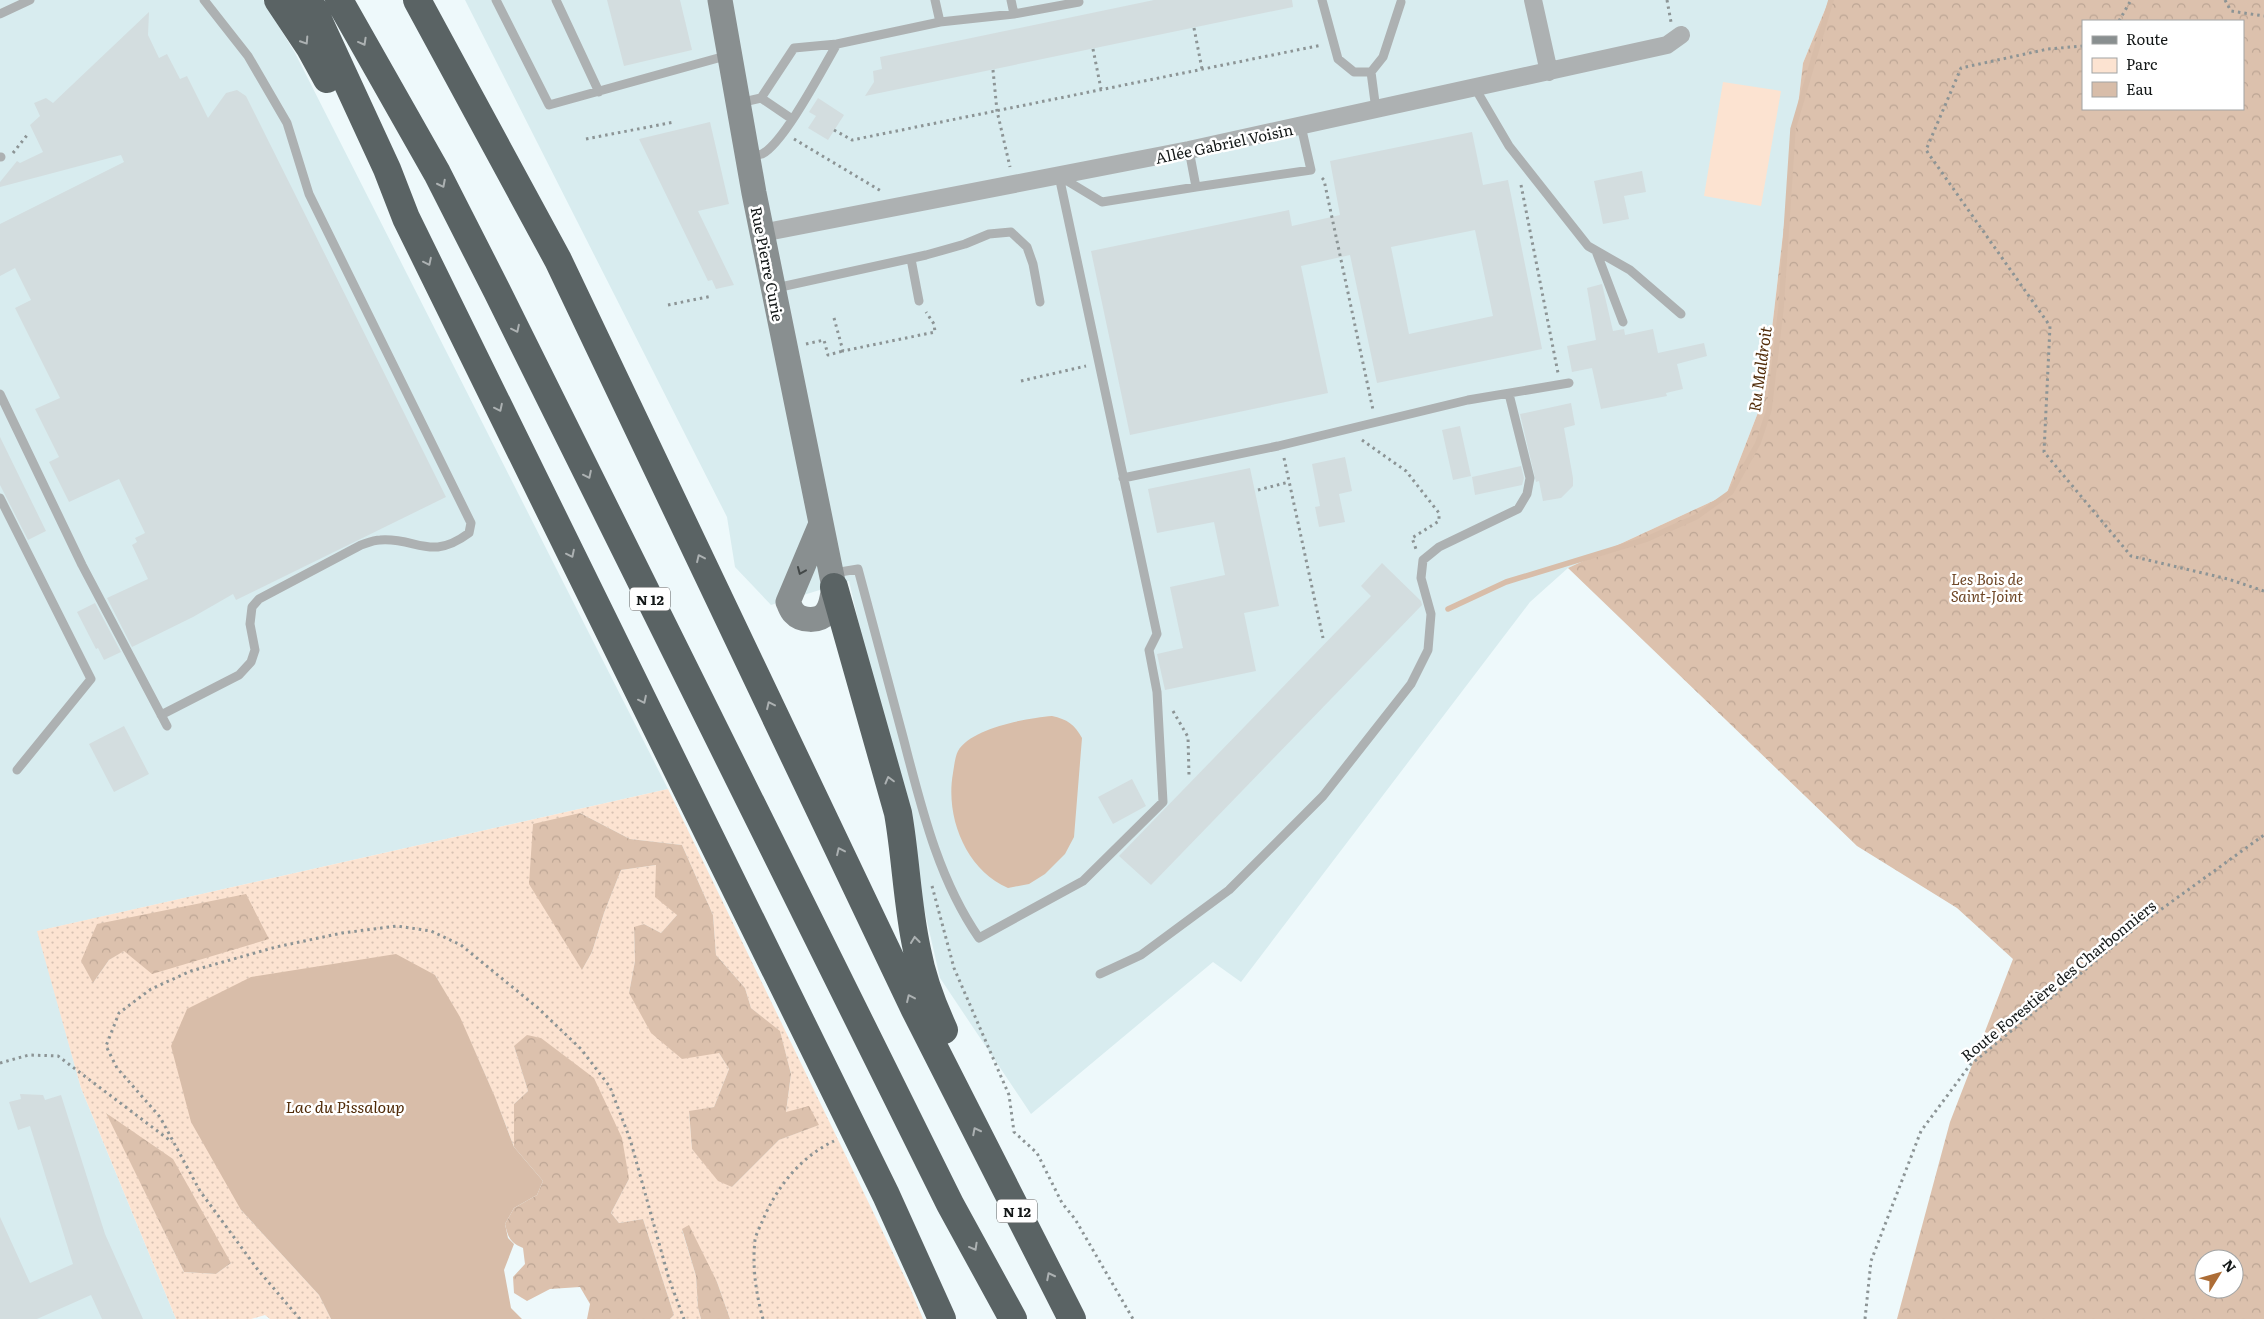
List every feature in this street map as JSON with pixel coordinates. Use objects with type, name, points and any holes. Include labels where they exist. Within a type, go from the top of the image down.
[{"type":"highway","points":[[278,0],[310,48],[377,175],[406,218]]},
{"type":"highway","points":[[309,0],[387,169],[406,218],[886,1195],[942,1319]]},
{"type":"highway","name":"N 12","points":[[339,0],[437,173],[946,1195],[1013,1319]]},
{"type":"highway","name":"N 12","points":[[416,0],[558,260],[911,1001],[1072,1319]]},
{"type":"highway","points":[[832,580],[898,813],[905,850],[916,950],[933,1007],[961,1066],[962,1102]]},
{"type":"highway","points":[[886,1195],[912,1232],[960,1319]]},
{"type":"street","name":"Rue Pierre Curie","points":[[720,0],[729,55],[750,101],[748,157],[832,580],[832,602],[825,615],[814,619],[802,619],[794,613],[788,602],[820,526]]},
{"type":"street","points":[[1533,0],[1549,72]]},
{"type":"street","name":"Allée Gabriel Voisin","points":[[762,233],[1189,150],[1376,110],[1667,45],[1681,35]]},
{"type":"lane","points":[[0,14],[30,0]]},
{"type":"lane","points":[[161,715],[239,675],[251,662],[255,650],[250,624],[252,607],[260,599],[361,545],[379,540],[400,541],[424,548],[448,545],[468,533],[471,523],[310,194],[287,123],[248,56],[204,0]]},
{"type":"lane","points":[[496,0],[549,105],[729,55]]},
{"type":"lane","points":[[556,0],[599,92]]},
{"type":"lane","points":[[935,0],[940,22]]},
{"type":"lane","points":[[1011,0],[1014,14]]},
{"type":"lane","points":[[1322,0],[1338,59],[1354,72],[1371,72]]},
{"type":"lane","points":[[792,119],[750,101],[794,48],[837,44],[940,22],[1014,14],[1083,1]]},
{"type":"lane","points":[[1376,110],[1371,72],[1383,57],[1401,2]]},
{"type":"lane","points":[[748,157],[763,153],[783,133],[837,44]]},
{"type":"lane","points":[[1475,88],[1514,153],[1588,246],[1630,270],[1681,314]]},
{"type":"lane","points":[[1059,176],[1102,202],[1311,170],[1301,126]]},
{"type":"lane","points":[[1189,150],[1196,187]]},
{"type":"lane","points":[[832,580],[858,569],[921,806],[941,863],[963,915],[979,938],[1083,881],[1163,802],[1157,692],[1149,650],[1157,634],[1059,176]]},
{"type":"lane","points":[[773,289],[911,259],[965,244],[989,234],[1011,232],[1027,247],[1033,264],[1040,302]]},
{"type":"lane","points":[[1596,250],[1623,322]]},
{"type":"lane","points":[[911,259],[919,301]]},
{"type":"lane","points":[[1123,478],[1281,445],[1468,400],[1565,384]]},
{"type":"lane","points":[[0,394],[82,565],[167,726]]},
{"type":"lane","points":[[1100,974],[1142,955],[1229,890],[1322,796],[1411,684],[1428,650],[1431,614],[1421,578],[1423,560],[1439,547],[1518,509],[1527,494],[1530,478],[1508,394]]},
{"type":"lane","points":[[0,498],[91,679],[17,770]]},
{"type":"path","points":[[2119,20],[2131,0]]},
{"type":"path","points":[[2225,0],[2231,11],[2264,16]]},
{"type":"path","points":[[1194,28],[1202,69]]},
{"type":"path","points":[[834,130],[852,140],[1332,42]]},
{"type":"path","points":[[2082,46],[2048,49],[1961,68],[1926,150],[2050,326],[2044,452],[2131,556],[2228,579],[2264,591]]},
{"type":"path","points":[[1093,49],[1101,89]]},
{"type":"path","points":[[993,70],[997,111],[1013,184]]},
{"type":"path","points":[[586,139],[674,122]]},
{"type":"path","points":[[783,133],[896,199],[899,207]]},
{"type":"path","points":[[1514,153],[1565,384]]},
{"type":"path","points":[[1311,170],[1324,180],[1375,422]]},
{"type":"path","points":[[668,305],[712,296]]},
{"type":"path","points":[[785,350],[824,340],[828,355],[935,332],[934,324],[919,301]]},
{"type":"path","points":[[834,318],[843,351]]},
{"type":"path","points":[[1021,381],[1099,364]]},
{"type":"path","points":[[1331,433],[1333,440],[1356,436],[1406,471],[1439,513],[1439,520],[1412,538],[1417,554],[1423,560]]},
{"type":"path","points":[[1281,445],[1323,638]]},
{"type":"path","points":[[1258,490],[1289,482]]},
{"type":"path","points":[[1157,692],[1166,697],[1188,738],[1189,776]]},
{"type":"path","name":"Route Forestière des Charbonniers","points":[[1865,1319],[1871,1261],[1921,1131],[1970,1065],[2138,926],[2264,835]]},
{"type":"path","points":[[931,881],[954,968],[1009,1095],[1014,1132],[1037,1153],[1062,1203],[1075,1219],[1133,1319]]},
{"type":"path","points":[[300,1319],[258,1270],[200,1191],[160,1117],[118,1068],[106,1046],[119,1013],[151,989],[191,971],[276,947],[342,933],[397,926],[431,932],[461,945],[538,1008],[581,1048],[610,1087],[630,1139],[669,1279],[684,1319]]},
{"type":"path","points":[[0,1063],[29,1055],[58,1056],[174,1144]]},
{"type":"path","points":[[763,1319],[756,1296],[756,1238],[772,1199],[796,1168],[817,1149],[855,1132]]},
{"type":"shaded area","points":[[0,0],[263,0],[295,53],[668,789],[38,931],[81,1088],[176,1319],[0,1319]]},
{"type":"shaded area","points":[[465,0],[1829,0],[1803,63],[1764,397],[1726,495],[1568,568],[1530,602],[1241,982],[1213,962],[1031,1114],[940,978],[849,581],[771,605],[735,567],[727,517]]},
{"type":"green space","name":"Les Bois de Saint-Joint","points":[[1829,0],[2264,0],[2264,1319],[1897,1319],[1950,1122],[2013,959],[1957,908],[1857,846],[1568,568],[1726,495],[1764,397],[1803,63]]},
{"type":"green space","points":[[1723,82],[1781,91],[1761,206],[1704,196]]},
{"type":"green space","points":[[668,789],[910,1288],[923,1319],[730,1319],[717,1282],[682,1230],[696,1276],[698,1308],[701,1319],[670,1319],[674,1315],[643,1219],[619,1223],[611,1213],[629,1179],[514,1046],[528,1091],[514,1104],[514,1147],[478,1059],[435,975],[241,1210],[319,1295],[331,1319],[270,1319],[265,1315],[251,1319],[176,1319],[81,1088],[37,931]],"holes":[[[580,813],[630,839],[682,845],[713,915],[716,955],[745,988],[751,1008],[780,1032],[791,1074],[786,1112],[818,1125],[779,1140],[732,1187],[692,1149],[689,1112],[714,1107],[729,1069],[719,1053],[629,993],[635,961],[634,928],[644,924],[661,933],[677,915],[656,865],[621,870],[604,913],[592,952],[582,970]],[[97,924],[124,950],[109,960],[93,983]],[[107,1113],[231,1263],[216,1274],[184,1272]]]},
{"type":"green space","points":[[580,813],[630,839],[682,845],[713,915],[716,955],[745,988],[751,1008],[780,1031],[791,1074],[786,1112],[809,1106],[819,1125],[779,1140],[732,1187],[718,1181],[692,1149],[689,1111],[714,1107],[729,1069],[719,1053],[682,1059],[651,1033],[629,993],[635,961],[634,927],[644,924],[661,933],[677,915],[655,897],[656,865],[621,870],[604,913],[592,952],[582,970],[529,884],[533,824]]},
{"type":"green space","points":[[246,894],[269,939],[152,974],[124,951],[109,960],[93,983],[81,961],[97,924]]},
{"type":"green space","points":[[527,1035],[541,1038],[594,1078],[622,1138],[629,1179],[611,1213],[619,1223],[643,1219],[674,1315],[670,1319],[587,1319],[590,1304],[580,1287],[550,1289],[527,1301],[514,1293],[513,1277],[525,1264],[523,1248],[510,1239],[505,1224],[514,1208],[537,1195],[543,1181],[514,1147],[514,1104],[528,1091],[514,1046]]},
{"type":"green space","points":[[106,1113],[173,1159],[231,1263],[216,1274],[184,1272]]},
{"type":"green space","points":[[689,1225],[717,1282],[730,1319],[701,1319],[698,1308],[696,1276],[682,1229]]},
{"type":"water","points":[[1052,716],[1070,723],[1082,738],[1074,837],[1065,854],[1045,874],[1029,884],[1008,888],[993,880],[981,869],[970,855],[962,840],[952,807],[951,790],[956,756],[965,743],[987,730],[1015,722]]},
{"type":"water","name":"Lac du Pissaloup","points":[[396,954],[435,975],[460,1017],[495,1097],[514,1147],[543,1181],[537,1195],[514,1208],[505,1224],[508,1238],[514,1244],[504,1270],[511,1308],[522,1319],[331,1319],[319,1295],[241,1210],[191,1122],[171,1046],[187,1009],[251,977]]},
{"type":"building","points":[[607,0],[680,0],[692,50],[624,66]]},
{"type":"building","points":[[1154,0],[1292,0],[1293,7],[865,96],[874,82],[873,71],[882,69],[880,57]]},
{"type":"building","points":[[149,12],[148,35],[159,58],[167,54],[180,79],[187,76],[208,118],[226,93],[237,90],[246,96],[446,497],[236,600],[233,594],[193,617],[132,647],[107,598],[148,579],[132,545],[137,542],[135,538],[145,533],[119,479],[69,502],[49,462],[59,457],[35,409],[60,398],[15,308],[31,300],[15,268],[0,276],[0,224],[124,162],[121,155],[0,187],[0,182],[17,161],[20,163],[43,152],[30,125],[40,116],[34,103],[46,98],[53,103]]},
{"type":"building","points":[[818,98],[844,115],[828,140],[808,128],[816,116],[809,112]]},
{"type":"building","points":[[710,122],[729,204],[698,211],[734,285],[716,289],[712,280],[708,281],[639,139]]},
{"type":"building","points":[[1472,132],[1483,185],[1508,180],[1542,349],[1377,383],[1350,255],[1301,266],[1328,393],[1130,435],[1091,251],[1289,210],[1292,226],[1340,215],[1330,161]],"holes":[[[1475,230],[1493,316],[1409,334],[1391,247]]]},
{"type":"building","points":[[1642,171],[1646,192],[1624,196],[1629,219],[1603,224],[1594,181]]},
{"type":"building","points":[[1602,284],[1613,331],[1624,329],[1625,335],[1653,329],[1658,353],[1704,343],[1707,356],[1677,364],[1683,389],[1666,393],[1667,396],[1601,409],[1592,368],[1572,372],[1567,346],[1596,340],[1587,288]]},
{"type":"building","points":[[1571,403],[1575,425],[1564,428],[1573,486],[1561,498],[1543,501],[1539,481],[1536,482],[1520,414]]},
{"type":"building","points":[[1460,426],[1471,476],[1453,480],[1442,430]]},
{"type":"building","points":[[0,437],[46,531],[28,540],[0,485]]},
{"type":"building","points":[[1345,457],[1352,491],[1339,494],[1345,522],[1319,527],[1315,507],[1320,506],[1312,464]]},
{"type":"building","points":[[1521,466],[1524,478],[1522,485],[1475,495],[1472,477]]},
{"type":"building","points":[[1250,468],[1279,606],[1244,613],[1256,671],[1165,690],[1157,654],[1183,648],[1170,587],[1225,575],[1214,522],[1157,533],[1148,489]]},
{"type":"building","points":[[1382,563],[1421,601],[1422,605],[1151,885],[1119,856],[1371,596],[1361,586]]},
{"type":"building","points":[[95,603],[121,652],[104,660],[98,648],[96,649],[77,612]]},
{"type":"building","points":[[124,726],[149,774],[114,792],[89,744]]},
{"type":"building","points":[[1132,779],[1146,806],[1113,824],[1098,797]]},
{"type":"building","points":[[20,1094],[43,1095],[45,1100],[61,1095],[105,1234],[143,1319],[102,1319],[91,1295],[37,1319],[0,1319],[0,1217],[30,1283],[73,1264],[30,1126],[18,1130],[9,1102],[21,1099]]},
{"type":"waterway","name":"Ru Maldroit","points":[[1448,609],[1506,582],[1647,539],[1696,517],[1731,492],[1758,443],[1769,410],[1781,308],[1793,129],[1831,0]]}]
